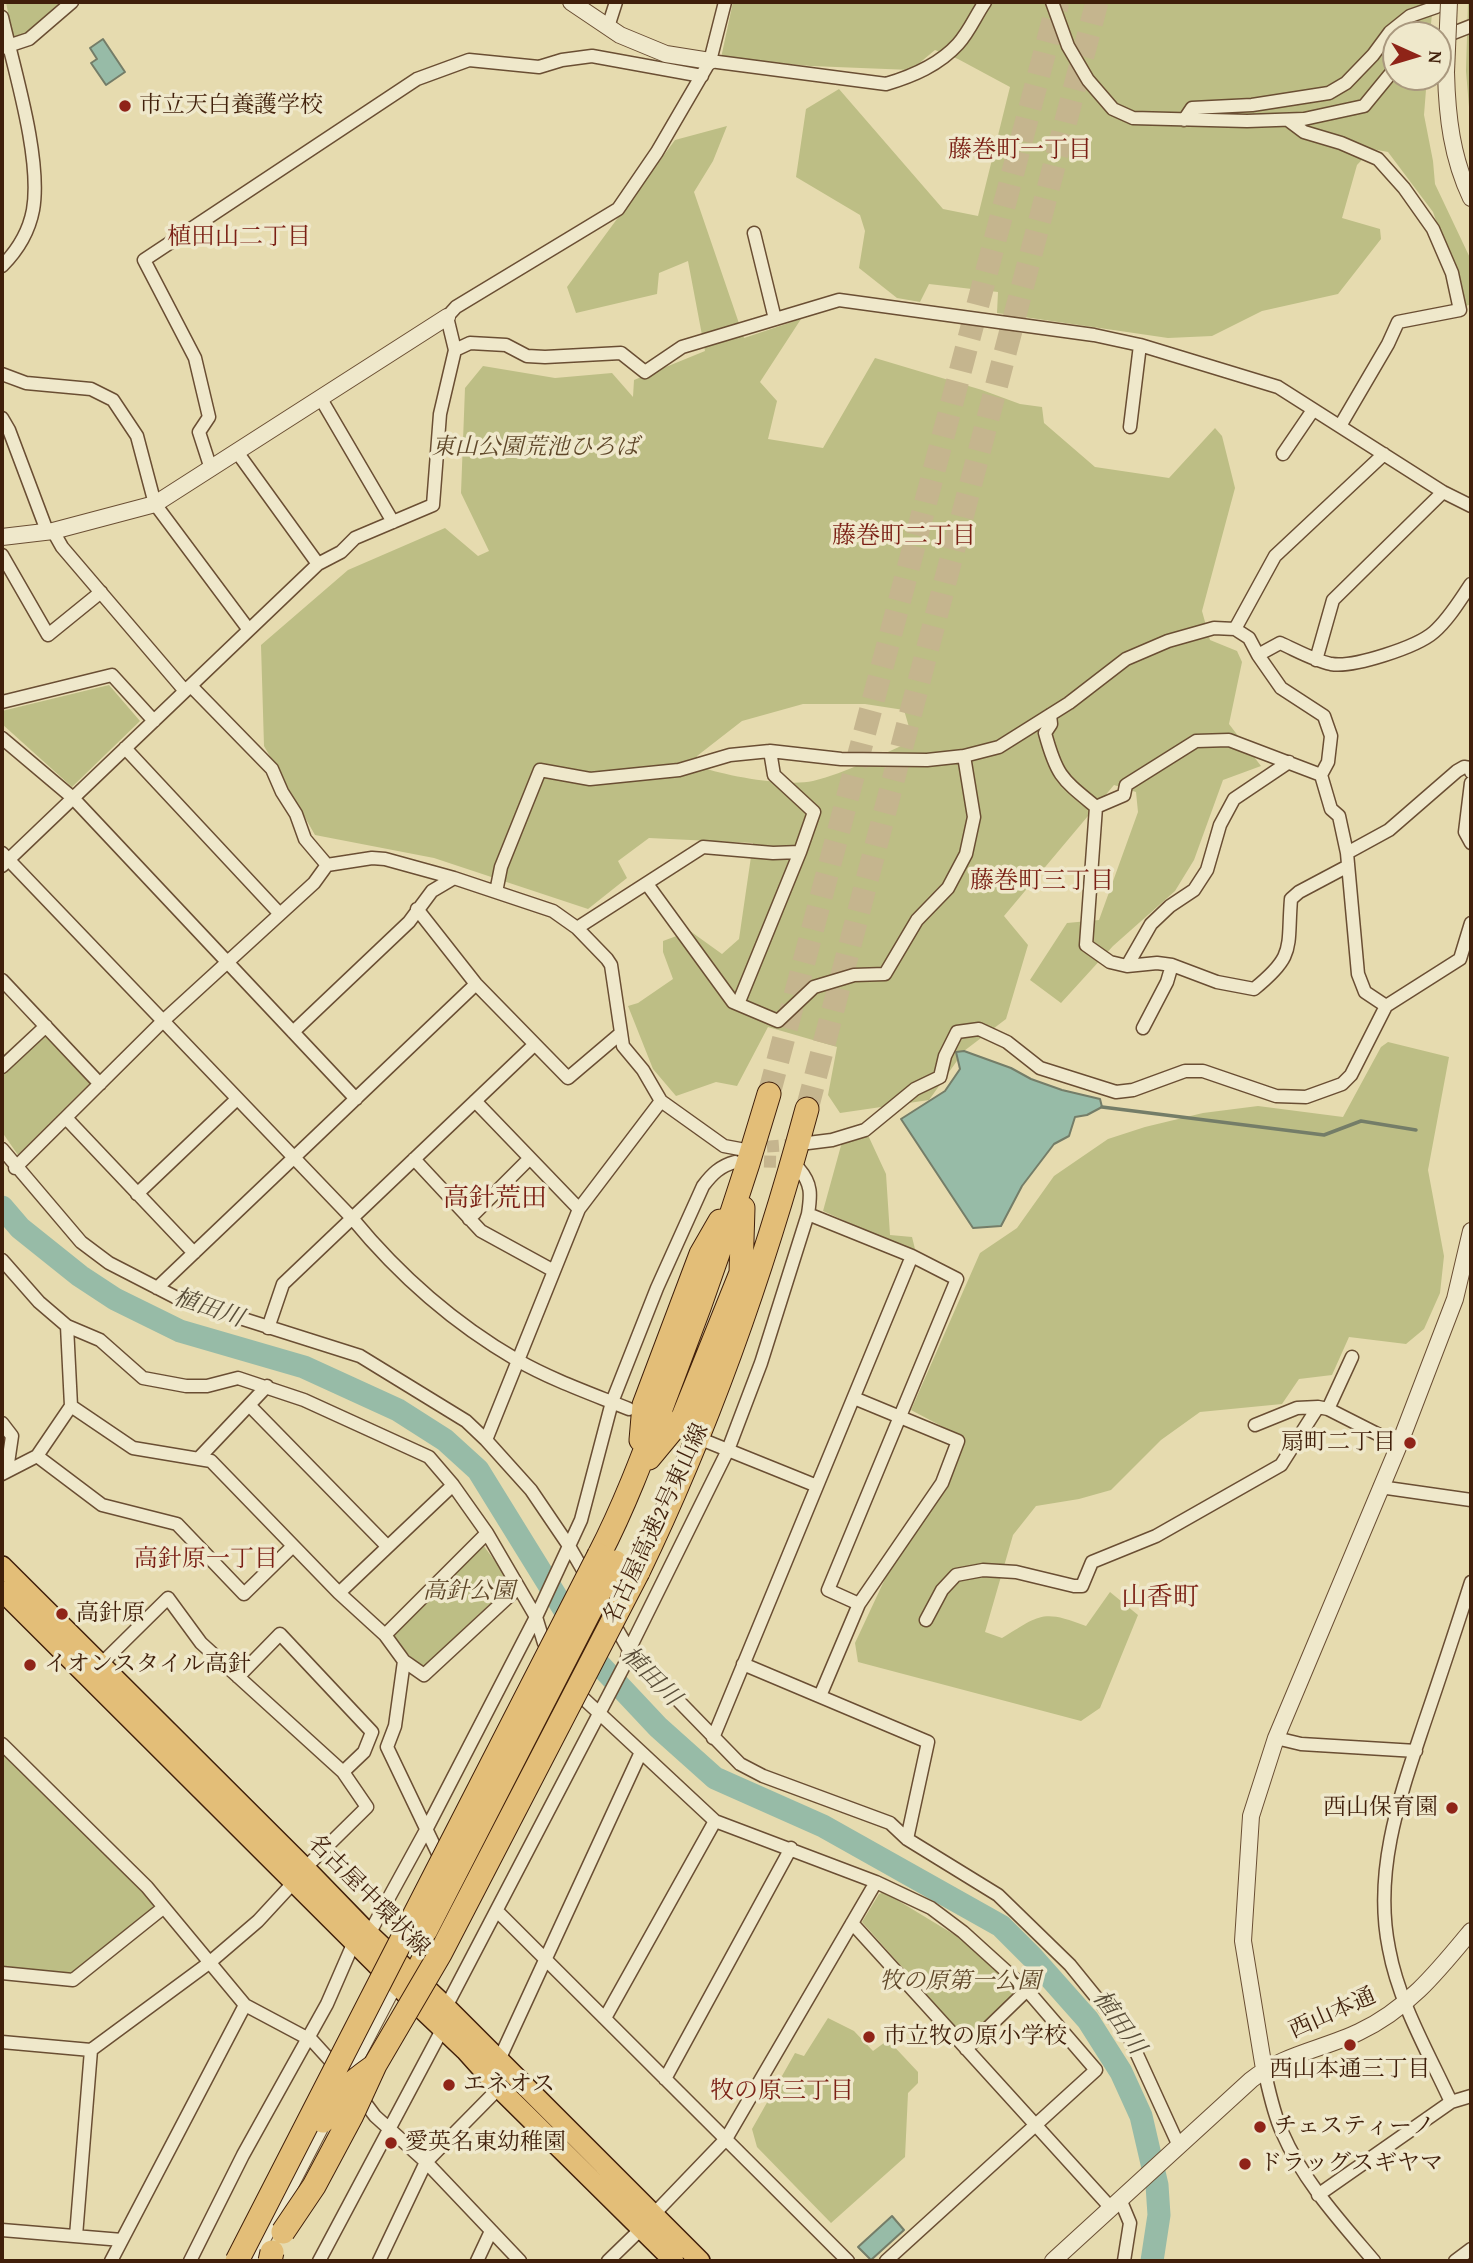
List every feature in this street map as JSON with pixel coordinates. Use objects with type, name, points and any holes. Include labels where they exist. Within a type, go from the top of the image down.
[{"type":"highway","points":[[737,1163],[769,1094]]},
{"type":"highway","name":"名古屋高速2号東山線","points":[[346,2047],[620,1564],[672,1501],[702,1442],[784,1196],[807,1109]]},
{"type":"highway","name":"名古屋高速2号東山線","points":[[273,2253],[299,2192],[343,2107],[375,2065],[440,1954],[620,1564],[623,1508],[715,1267],[737,1163]]},
{"type":"highway","points":[[404,1980],[620,1564]]},
{"type":"highway","points":[[223,2261],[311,2095],[346,2047]]},
{"type":"highway","points":[[237,2261],[346,2047]]},
{"type":"main road","name":"名古屋中環状線","points":[[2,1566],[404,1980],[443,2028],[499,2088],[647,2222],[700,2261]]},
{"type":"main road","name":"名古屋中環状線","points":[[2,1591],[300,1875]]},
{"type":"main road","name":"名古屋中環状線","points":[[404,1980],[446,2007],[499,2060],[647,2222],[674,2261]]},
{"type":"street","points":[[5,48],[29,39],[72,2]]},
{"type":"street","points":[[571,2],[620,35],[666,54],[886,84],[910,77],[933,65],[958,43],[985,2]]},
{"type":"street","points":[[608,27],[616,2]]},
{"type":"street","points":[[2,537],[50,531],[155,504],[447,317],[456,307],[618,209],[657,152],[710,61],[724,2]]},
{"type":"street","points":[[1052,2],[1068,46],[1088,80],[1113,109],[1133,118],[1304,119],[1364,106],[1382,84]]},
{"type":"street","points":[[1184,120],[1192,108],[1252,105],[1329,93],[1346,83],[1390,32],[1410,16],[1443,2]]},
{"type":"street","points":[[1449,2],[1447,114],[1453,146],[1471,198]]},
{"type":"street","points":[[2,17],[5,48],[31,145],[35,184],[33,211],[25,235],[2,266]]},
{"type":"street","points":[[1452,34],[1471,26]]},
{"type":"street","points":[[211,469],[199,432],[209,417],[195,358],[145,260],[417,79],[469,60],[539,67],[562,60],[592,56],[702,76]]},
{"type":"street","points":[[1288,120],[1304,132],[1341,143],[1378,159],[1404,188],[1433,229],[1452,273],[1460,310],[1471,320]]},
{"type":"street","points":[[754,233],[775,319]]},
{"type":"street","points":[[455,350],[470,343],[506,345],[527,356],[621,353],[645,372],[682,347],[839,300],[1094,335],[1140,345],[1278,387],[1443,492],[1471,506]]},
{"type":"street","points":[[1340,426],[1398,322],[1460,310]]},
{"type":"street","points":[[447,317],[455,350],[440,414],[433,505],[355,538],[341,552],[318,564],[73,798],[4,859],[163,1021],[371,1241],[435,1303],[519,1361],[629,1409]]},
{"type":"street","points":[[1130,427],[1140,345]]},
{"type":"street","points":[[2,374],[26,383],[91,388],[113,400],[137,436],[155,504],[249,630]]},
{"type":"street","points":[[321,399],[393,522]]},
{"type":"street","points":[[1283,454],[1313,410]]},
{"type":"street","points":[[2,418],[50,531],[188,688],[272,769],[296,814],[305,839],[327,865]]},
{"type":"street","points":[[237,453],[318,564]]},
{"type":"street","points":[[1235,629],[1275,556],[1384,454]]},
{"type":"street","points":[[1316,660],[1333,600],[1443,492]]},
{"type":"street","points":[[2,555],[48,635],[101,592]]},
{"type":"street","points":[[1258,655],[1280,643],[1316,660],[1334,664],[1358,662],[1414,644],[1433,633],[1471,584]]},
{"type":"street","points":[[496,892],[501,867],[540,771],[590,779],[679,770],[730,755],[770,751],[841,759],[927,760],[964,756],[999,747],[1050,715],[1126,659],[1168,641],[1202,631],[1214,628],[1235,629],[1249,638],[1281,688],[1324,716],[1331,736],[1328,762],[1321,775],[1331,809],[1339,817],[1348,859],[1358,974],[1365,992],[1386,1006]]},
{"type":"street","points":[[2,702],[112,675],[154,721]]},
{"type":"street","points":[[1050,715],[1051,724],[1045,733],[1054,765],[1064,780],[1097,807]]},
{"type":"street","points":[[2,738],[73,798],[356,1098]]},
{"type":"street","points":[[1097,807],[1124,795],[1126,785],[1196,741],[1229,740],[1321,775]]},
{"type":"street","points":[[125,748],[279,913]]},
{"type":"street","points":[[738,1004],[814,812],[774,775],[770,751]]},
{"type":"street","points":[[647,884],[733,1002],[778,1021],[814,987],[854,975],[885,974],[917,920],[948,888],[966,854],[974,817],[964,756]]},
{"type":"street","points":[[1127,965],[1151,924],[1170,906],[1194,890],[1207,870],[1220,825],[1234,799],[1289,762]]},
{"type":"street","points":[[1097,807],[1086,945],[1110,962],[1127,965],[1172,965],[1217,982],[1254,989],[1283,963],[1289,943],[1291,900],[1298,892],[1389,830],[1457,771],[1464,767],[1470,768],[1471,772]]},
{"type":"street","points":[[1471,783],[1465,832],[1471,843]]},
{"type":"street","points":[[577,928],[703,847],[774,853],[800,852]]},
{"type":"street","points":[[15,1168],[163,1021],[314,883],[327,865],[372,858],[454,878],[548,908],[577,928],[602,951],[611,965],[623,1046],[643,1070],[661,1101],[724,1146],[737,1163],[713,1173],[703,1186],[657,1287],[612,1402],[581,1520],[539,1611],[426,1830],[361,1938],[243,2155],[190,2261]]},
{"type":"street","points":[[293,1032],[409,922],[432,891],[454,878]]},
{"type":"street","points":[[417,909],[477,984],[568,1078],[621,1032]]},
{"type":"street","points":[[808,1143],[832,1140],[865,1130],[915,1089],[940,1077],[945,1056],[957,1032],[979,1029],[1007,1042],[1040,1068],[1105,1090],[1133,1090],[1185,1071],[1203,1071],[1276,1096],[1306,1097],[1342,1084],[1351,1075],[1386,1006],[1460,959],[1471,923]]},
{"type":"street","points":[[1143,1028],[1167,982],[1172,965]]},
{"type":"street","points":[[2,980],[100,1084]]},
{"type":"street","points":[[157,1288],[477,984]]},
{"type":"street","points":[[2,1068],[46,1026]]},
{"type":"street","points":[[268,1328],[283,1284],[534,1045]]},
{"type":"street","points":[[137,1194],[237,1099]]},
{"type":"street","points":[[475,1101],[579,1209]]},
{"type":"street","points":[[486,1440],[579,1209],[661,1101]]},
{"type":"street","points":[[66,1118],[194,1253]]},
{"type":"street","points":[[2,1149],[15,1168],[81,1242],[109,1263],[177,1298],[360,1356],[455,1413],[486,1440],[531,1489],[569,1546],[627,1656],[713,1738],[748,1769],[890,1823],[907,1839],[998,1895],[1070,1965],[1130,2039],[1177,2147]]},
{"type":"street","points":[[469,1219],[530,1158]]},
{"type":"street","points":[[414,1159],[481,1231],[554,1271]]},
{"type":"street","points":[[446,2007],[602,1707],[728,1450],[761,1363],[808,1214],[811,1192],[807,1179],[799,1169]]},
{"type":"street","points":[[808,1214],[912,1256],[957,1279],[828,1590],[859,1604]]},
{"type":"street","points":[[1374,2261],[1318,2196],[1282,2134],[1269,2096],[1246,1962],[1244,1920],[1251,1816],[1276,1738],[1399,1445],[1455,1299],[1471,1231]]},
{"type":"street","points":[[713,1738],[912,1256]]},
{"type":"street","points":[[2,1260],[39,1303],[67,1326],[100,1340],[143,1378],[186,1386],[207,1386],[238,1378],[267,1386],[350,1419],[429,1457],[487,1533],[518,1588],[539,1611],[544,1643]]},
{"type":"street","points":[[5,1472],[37,1456],[71,1406],[67,1326]]},
{"type":"street","points":[[926,1620],[942,1590],[956,1575],[984,1570],[1016,1572],[1082,1586],[1091,1562],[1156,1536],[1281,1465],[1323,1408],[1352,1357]]},
{"type":"street","points":[[198,1459],[267,1386]]},
{"type":"street","points":[[820,1696],[859,1604],[942,1483],[958,1441],[854,1398]]},
{"type":"street","points":[[249,1405],[387,1546]]},
{"type":"street","points":[[71,1406],[133,1448],[211,1461],[339,1593],[385,1635],[404,1661],[424,1675],[518,1588]]},
{"type":"street","points":[[1255,1425],[1297,1408],[1323,1408],[1399,1445]]},
{"type":"street","points":[[2,1423],[12,1436],[5,1472]]},
{"type":"street","points":[[702,1442],[817,1486]]},
{"type":"street","points":[[37,1456],[102,1505],[177,1524],[244,1594],[293,1546]]},
{"type":"street","points":[[339,1593],[453,1485]]},
{"type":"street","points":[[1380,1487],[1471,1500]]},
{"type":"street","points":[[385,1635],[487,1533]]},
{"type":"street","points":[[1451,2102],[1405,2004],[1389,1949],[1385,1922],[1386,1874],[1393,1822],[1471,1582]]},
{"type":"street","points":[[2,2042],[91,2050],[209,1964],[258,1921],[366,1807],[343,1772],[201,1643],[168,1598],[100,1665]]},
{"type":"street","points":[[238,1676],[280,1634],[372,1732],[364,1752],[343,1772]]},
{"type":"street","points":[[404,1661],[395,1726],[387,1747],[426,1830],[439,1851],[447,1876]]},
{"type":"street","points":[[743,1664],[928,1742],[907,1839]]},
{"type":"street","points":[[584,1699],[602,1707],[641,1752],[715,1821],[876,1882],[931,1908],[963,1932],[1027,1990],[1096,2070],[886,2261]]},
{"type":"street","points":[[1276,1738],[1301,1744],[1416,1751]]},
{"type":"street","points":[[2,1744],[147,1887],[245,2006],[308,2037],[375,2116],[426,2162],[520,2261]]},
{"type":"street","points":[[499,2060],[641,1752]]},
{"type":"street","points":[[605,2018],[715,1821]]},
{"type":"street","points":[[665,2079],[791,1848]]},
{"type":"street","points":[[608,2261],[726,2139],[876,1882]]},
{"type":"street","points":[[2,1982],[2,1973],[73,1980],[163,1908]]},
{"type":"street","points":[[497,1911],[848,2261]]},
{"type":"street","points":[[852,1923],[1035,2126],[1116,2204],[1130,2223],[1124,2261]]},
{"type":"street","name":"西山本通","points":[[1264,2069],[1361,2031],[1405,2004],[1423,1989],[1471,1931]]},
{"type":"street","points":[[251,2261],[345,2078],[404,1980]]},
{"type":"street","points":[[273,2253],[356,2092],[404,1980]]},
{"type":"street","points":[[966,2049],[1027,1990]]},
{"type":"street","points":[[111,2261],[245,2006]]},
{"type":"street","points":[[319,2261],[443,2028]]},
{"type":"street","points":[[76,2236],[91,2050]]},
{"type":"street","points":[[1053,2261],[1264,2069]]},
{"type":"street","points":[[379,2261],[426,2162],[499,2088]]},
{"type":"street","points":[[1318,2196],[1451,2102],[1471,2096]]},
{"type":"street","points":[[2,2230],[122,2240]]},
{"type":"street","points":[[477,2261],[491,2231]]},
{"type":"street","points":[[1455,2261],[1471,2249]]},
{"type":"green space","points":[[6,2],[62,2],[25,34],[13,39]]},
{"type":"green space","points":[[733,2],[1433,2],[1431,21],[1382,21],[1382,91],[1426,91],[1424,115],[1435,184],[1471,260],[1471,304],[1466,306],[1433,212],[1388,152],[1372,149],[1357,165],[1342,218],[1380,229],[1381,239],[1338,294],[1262,311],[1212,336],[1168,338],[997,313],[998,292],[929,284],[920,302],[897,298],[859,268],[865,231],[860,215],[796,177],[806,109],[839,89],[943,209],[978,216],[1010,87],[958,59],[935,50],[911,70],[811,66],[721,58]]},
{"type":"green space","points":[[1468,2],[1471,2],[1471,131],[1466,71]]},
{"type":"green space","name":"東山公園荒池ひろば","points":[[727,126],[713,161],[694,192],[744,338],[801,319],[760,382],[777,401],[768,439],[823,448],[875,358],[1020,404],[1042,407],[1044,423],[1095,467],[1169,478],[1215,428],[1222,436],[1235,488],[1202,611],[1210,640],[1237,651],[1242,662],[1229,724],[1261,766],[1223,780],[1194,860],[1175,891],[1113,946],[1061,1003],[1030,980],[1067,923],[1099,920],[1138,812],[1136,792],[1114,785],[1004,916],[1028,945],[1006,1019],[964,1051],[929,1100],[840,1113],[828,1095],[837,1047],[768,1027],[737,1086],[716,1082],[676,1096],[653,1069],[628,1006],[638,1003],[673,979],[663,952],[663,941],[690,931],[722,954],[739,939],[753,843],[649,838],[618,861],[627,878],[588,909],[434,858],[315,835],[264,746],[261,645],[348,570],[445,528],[478,556],[489,551],[461,493],[465,388],[483,366],[555,378],[612,373],[633,397],[634,380],[705,351],[688,261],[659,273],[657,294],[576,313],[567,287],[675,140]],"holes":[[[803,704],[865,704],[904,710],[913,741],[838,773],[813,781],[788,783],[757,780],[701,767],[697,756],[742,721]]]},
{"type":"green space","points":[[109,685],[140,721],[72,787],[2,724],[2,711]]},
{"type":"green space","points":[[51,1026],[99,1074],[18,1155],[2,1132],[2,1072]]},
{"type":"green space","points":[[1388,1042],[1449,1057],[1428,1170],[1444,1256],[1440,1293],[1424,1329],[1406,1344],[1349,1337],[1332,1375],[1299,1379],[1282,1404],[1200,1412],[1161,1440],[1111,1490],[1079,1499],[1036,1506],[1013,1535],[985,1632],[1002,1638],[1025,1624],[1050,1616],[1086,1626],[1110,1592],[1138,1615],[1100,1708],[1081,1721],[858,1662],[855,1643],[891,1566],[945,1484],[964,1438],[911,1410],[980,1253],[1017,1228],[1054,1176],[1108,1139],[1203,1113],[1258,1106],[1343,1117],[1381,1047]]},
{"type":"green space","points":[[867,1133],[886,1174],[890,1235],[912,1237],[916,1253],[823,1211],[842,1142],[855,1140]]},
{"type":"green space","name":"高針公園","points":[[483,1545],[509,1580],[508,1587],[425,1665],[420,1665],[395,1642],[395,1632]]},
{"type":"green space","points":[[2,1752],[144,1890],[154,1903],[152,1909],[70,1974],[2,1969]]},
{"type":"green space","name":"牧の原第一公園","points":[[884,1892],[968,1943],[1018,1992],[967,2040],[862,1922],[879,1894]]},
{"type":"green space","points":[[828,2018],[854,2031],[873,2051],[888,2040],[918,2072],[918,2083],[908,2093],[905,2157],[831,2223],[757,2147],[752,2129],[795,2053],[804,2056]]},
{"type":"shaded area","points":[[103,39],[125,72],[106,85],[91,63],[97,59],[90,48]]},
{"type":"shaded area","points":[[964,1051],[1062,1090],[1100,1099],[1102,1107],[1087,1115],[1075,1117],[1069,1136],[1054,1144],[1022,1186],[1001,1226],[973,1228],[901,1119],[945,1091],[960,1069],[956,1052]]},
{"type":"shaded area","points":[[892,2216],[904,2230],[871,2260],[858,2247]]},
{"type":"waterway","points":[[1102,1107],[1324,1135],[1361,1121],[1416,1130]]},
{"type":"waterway","name":"植田川","points":[[2,1207],[20,1228],[80,1276],[115,1299],[180,1331],[304,1367],[398,1410],[445,1440],[478,1470],[596,1661],[658,1727],[715,1778],[823,1826],[1001,1926],[1088,2020],[1121,2072],[1141,2116],[1157,2185],[1159,2215],[1152,2261]]},
{"type":"tunnel","points":[[769,1094],[1058,2]]},
{"type":"tunnel","points":[[807,1109],[1097,2]]},
{"type":"tunnel","points":[[749,1148],[801,1144]]},
{"type":"tunnel","points":[[746,1161],[781,1162],[796,1168]]},
{"type":"place","name":"市立天白養護学校","points":[[125,106]]},
{"type":"place","name":"扇町二丁目","points":[[1410,1443]]},
{"type":"place","name":"高針原","points":[[62,1614]]},
{"type":"place","name":"イオンスタイル高針","points":[[30,1665]]},
{"type":"place","name":"西山保育園","points":[[1452,1808]]},
{"type":"place","name":"市立牧の原小学校","points":[[869,2037]]},
{"type":"place","name":"西山本通三丁目","points":[[1350,2045]]},
{"type":"place","name":"エネオス","points":[[449,2085]]},
{"type":"place","name":"チェスティーノ","points":[[1260,2127]]},
{"type":"place","name":"愛英名東幼稚園","points":[[391,2143]]},
{"type":"place","name":"ドラッグスギヤマ","points":[[1245,2164]]},
{"type":"district","name":"藤巻町一丁目","points":[[1020,151]]},
{"type":"district","name":"植田山二丁目","points":[[239,238]]},
{"type":"district","name":"藤巻町二丁目","points":[[904,537]]},
{"type":"district","name":"藤巻町三丁目","points":[[1042,882]]},
{"type":"district","name":"高針荒田","points":[[495,1199]]},
{"type":"district","name":"高針原一丁目","points":[[206,1560]]},
{"type":"district","name":"山香町","points":[[1160,1598]]},
{"type":"district","name":"牧の原三丁目","points":[[782,2092]]}]
